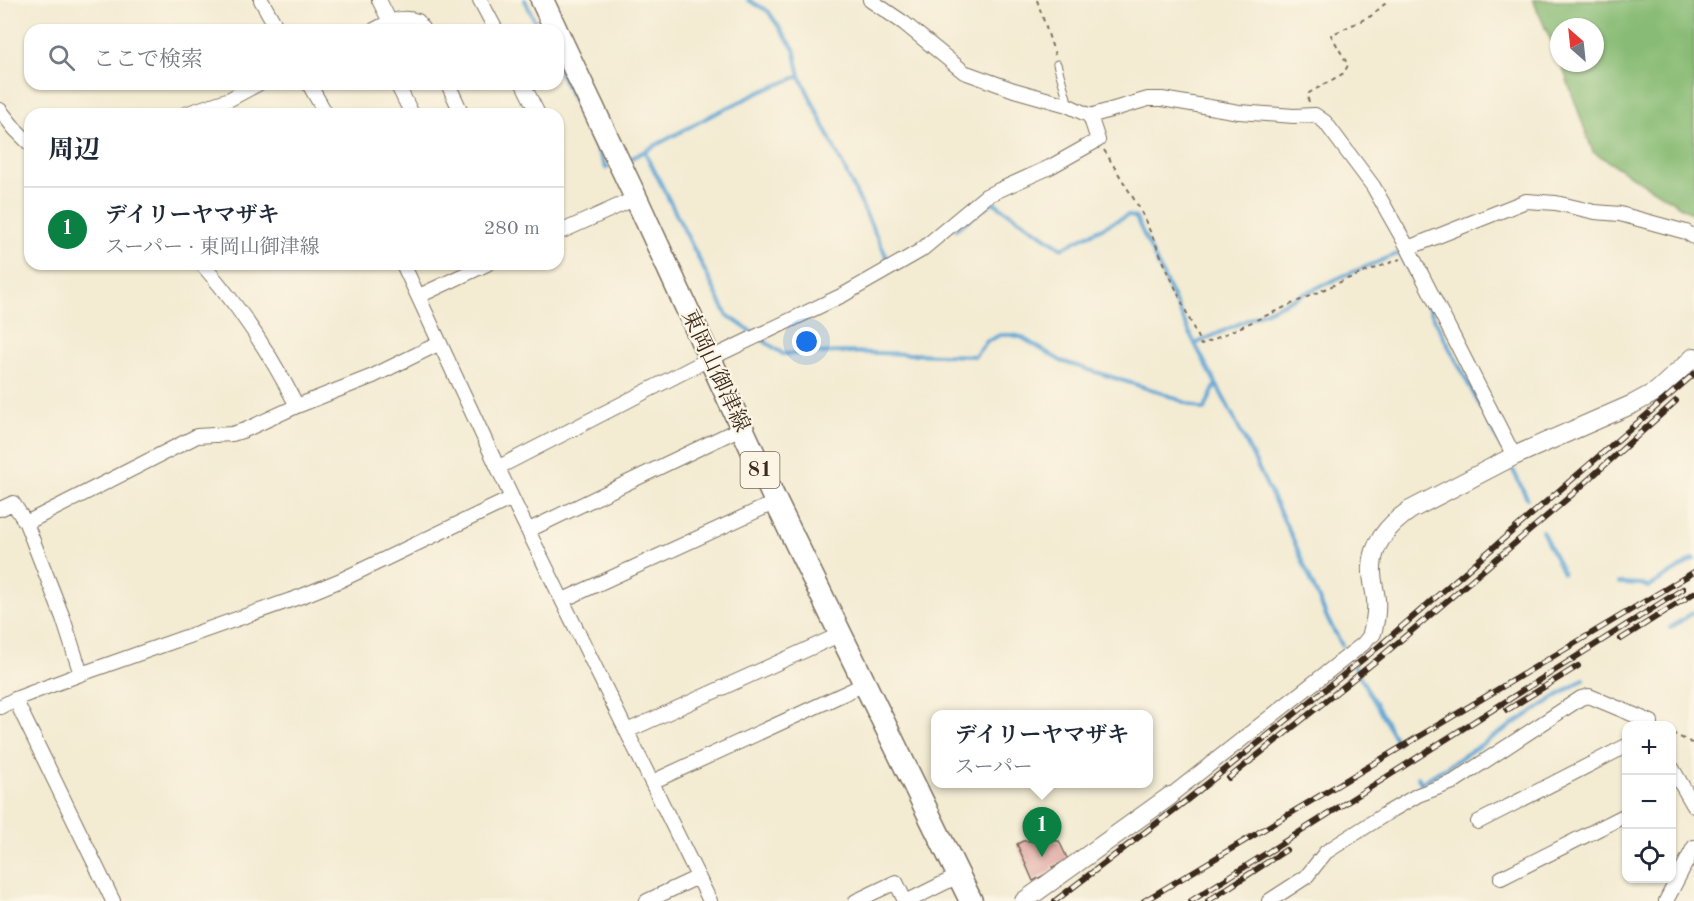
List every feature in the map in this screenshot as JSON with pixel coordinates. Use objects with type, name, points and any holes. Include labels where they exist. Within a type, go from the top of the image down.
[{"type":"main road","name":"東岡山御津線","points":[[542,0],[553,24]]},
{"type":"main road","name":"東岡山御津線","points":[[564,47],[776,502],[971,901]]},
{"type":"street","points":[[261,0],[275,24]]},
{"type":"street","points":[[380,0],[390,22]]},
{"type":"street","points":[[480,0],[493,24]]},
{"type":"street","points":[[870,0],[904,23],[964,72],[1014,90],[1067,105],[1090,116],[1148,99],[1162,99],[1239,112],[1294,116],[1315,115],[1325,122],[1373,186],[1410,251],[1514,456]]},
{"type":"street","points":[[386,24],[409,18],[420,24]]},
{"type":"street","points":[[203,108],[230,99],[247,90]]},
{"type":"street","points":[[312,90],[323,108]]},
{"type":"street","points":[[400,90],[409,108]]},
{"type":"street","points":[[451,90],[459,108]]},
{"type":"street","points":[[526,90],[535,108]]},
{"type":"street","points":[[0,110],[24,138]]},
{"type":"street","points":[[499,467],[894,267],[920,251],[987,196],[1050,167],[1098,140],[1090,116]]},
{"type":"street","points":[[564,230],[636,198]]},
{"type":"street","points":[[1410,251],[1526,201],[1556,203],[1594,212],[1620,214],[1686,232],[1694,237]]},
{"type":"street","points":[[207,270],[256,333],[280,372],[297,406]]},
{"type":"street","points":[[406,270],[512,498],[710,901]]},
{"type":"street","points":[[418,296],[475,270]]},
{"type":"street","points":[[26,523],[197,436],[238,432],[373,376],[440,343]]},
{"type":"street","points":[[1024,901],[1170,796],[1363,644],[1372,633],[1375,623],[1376,601],[1372,567],[1377,547],[1390,526],[1410,510],[1514,456],[1633,404],[1657,391],[1694,357]]},
{"type":"street","points":[[529,530],[741,428]]},
{"type":"street","points":[[0,707],[81,674],[302,596],[341,580],[512,498]]},
{"type":"street","points":[[563,600],[776,502]]},
{"type":"street","points":[[0,509],[13,503],[26,523],[63,618],[81,674]]},
{"type":"street","points":[[627,731],[841,634]]},
{"type":"street","points":[[652,782],[865,684]]},
{"type":"street","points":[[1269,901],[1306,877],[1326,852],[1418,795],[1453,782],[1581,698],[1589,696],[1649,721]]},
{"type":"street","points":[[15,699],[113,901]]},
{"type":"street","points":[[1478,822],[1622,748]]},
{"type":"street","points":[[1673,775],[1677,790],[1694,806]]},
{"type":"street","points":[[1501,878],[1622,817]]},
{"type":"street","points":[[1666,901],[1694,846]]},
{"type":"street","points":[[856,901],[896,882],[906,901],[958,876]]},
{"type":"street","points":[[646,901],[698,877]]},
{"type":"lane","points":[[1057,63],[1067,105]]},
{"type":"path","points":[[1037,0],[1057,63]]},
{"type":"path","points":[[1315,115],[1307,96],[1344,74],[1348,65],[1331,35],[1371,16],[1387,2],[1386,0]]},
{"type":"path","points":[[1098,140],[1140,209],[1201,345],[1410,251]]},
{"type":"path","points":[[1676,735],[1694,744]]},
{"type":"green space","points":[[1533,0],[1694,0],[1694,215],[1593,152],[1564,72],[1604,72],[1604,18],[1550,18],[1550,39]]},
{"type":"building","points":[[1023,841],[1059,841],[1068,860],[1052,867],[1054,870],[1033,881],[1017,844]]},
{"type":"waterway","points":[[525,0],[536,24]]},
{"type":"waterway","points":[[748,0],[768,11],[794,49],[800,76],[890,264]]},
{"type":"waterway","points":[[628,160],[712,115],[800,76]]},
{"type":"waterway","points":[[564,81],[606,168],[608,167]]},
{"type":"waterway","points":[[645,152],[727,315],[753,333]]},
{"type":"waterway","points":[[956,229],[993,202],[1062,248],[1128,215],[1136,218],[1195,344],[1293,539],[1328,620],[1342,645]]},
{"type":"waterway","points":[[1195,344],[1345,275],[1400,253],[1502,448]]},
{"type":"waterway","points":[[761,339],[783,354],[842,352],[975,356],[986,342],[1000,335],[1012,335],[1021,337],[1061,361],[1159,392],[1204,410],[1216,384]]},
{"type":"waterway","points":[[1513,470],[1527,498]]},
{"type":"waterway","points":[[1542,531],[1563,573]]},
{"type":"waterway","points":[[1619,583],[1641,584],[1648,587],[1694,559]]},
{"type":"waterway","points":[[1670,628],[1694,612]]},
{"type":"waterway","points":[[1354,666],[1398,743]]},
{"type":"waterway","points":[[1418,777],[1421,783],[1584,679]]},
{"type":"railway","points":[[1055,901],[1187,800],[1377,648],[1694,374]]},
{"type":"railway","points":[[1229,778],[1382,656],[1567,499],[1676,401]]},
{"type":"railway","points":[[1144,901],[1694,572]]},
{"type":"railway","points":[[1191,901],[1683,589]]},
{"type":"railway","points":[[1621,639],[1694,593]]},
{"type":"railway","points":[[1507,710],[1578,666]]},
{"type":"railway","points":[[1208,901],[1286,850]]},
{"type":"place","name":"デイリーヤマザキ","points":[[1042,857]]}]
